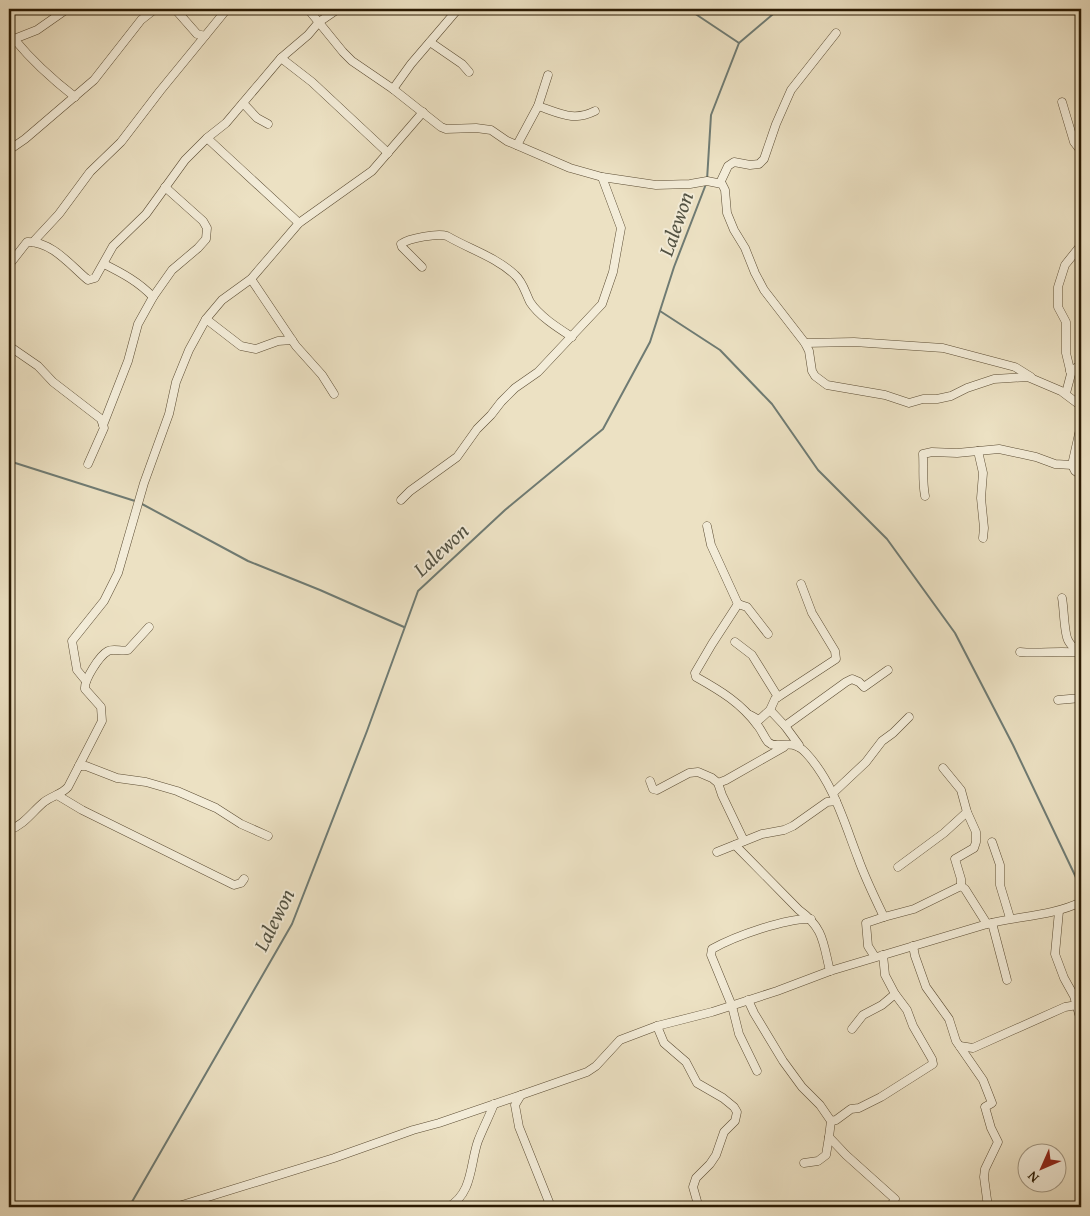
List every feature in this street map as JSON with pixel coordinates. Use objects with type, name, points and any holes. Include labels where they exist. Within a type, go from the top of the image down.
[{"type":"street","points":[[67,9],[37,30],[12,41],[46,74],[75,97]]},
{"type":"street","points":[[9,150],[25,139],[94,80],[142,20],[155,9]]},
{"type":"street","points":[[175,9],[197,34],[206,36]]},
{"type":"street","points":[[33,242],[59,214],[90,172],[121,142],[227,9]]},
{"type":"street","points":[[308,9],[352,61],[424,112],[436,124],[446,129],[476,128],[491,130],[507,141],[570,168],[602,177],[656,185],[690,184],[707,181],[720,183],[725,190],[727,213],[734,230],[745,248],[755,273],[773,301],[805,343],[809,351],[812,371],[815,376],[827,385],[885,395],[909,403],[923,399],[937,399],[950,396],[994,379],[1033,378]]},
{"type":"street","points":[[9,265],[27,242],[33,242],[52,249],[88,280],[95,278],[113,246],[146,214],[185,160],[207,138],[226,123],[281,58],[308,35],[319,22],[338,9]]},
{"type":"street","points":[[393,89],[458,9]]},
{"type":"street","points":[[720,183],[728,166],[734,162],[750,165],[759,164],[764,159],[776,124],[791,90],[836,33]]},
{"type":"street","points":[[430,42],[462,64],[469,72]]},
{"type":"street","points":[[281,58],[312,82],[388,153]]},
{"type":"street","points":[[517,144],[538,106],[548,74]]},
{"type":"street","points":[[1062,102],[1074,142],[1081,151]]},
{"type":"street","points":[[243,103],[257,118],[268,124]]},
{"type":"street","points":[[538,106],[572,117],[585,116],[596,111]]},
{"type":"street","points":[[86,681],[77,670],[72,641],[104,601],[118,573],[144,483],[169,414],[176,382],[189,350],[206,319],[222,300],[251,278],[298,223],[372,171],[424,112]]},
{"type":"street","points":[[207,138],[298,223]]},
{"type":"street","points":[[401,500],[410,491],[457,458],[477,429],[501,402],[515,388],[538,372],[602,304],[609,286],[621,235],[620,223],[602,177]]},
{"type":"street","points":[[88,464],[104,428],[103,425],[128,361],[135,330],[153,297],[172,270],[198,248],[208,235],[203,221],[165,187]]},
{"type":"street","points":[[422,267],[401,244],[419,238],[447,236],[483,254],[513,273],[520,281],[534,306],[552,323],[572,337]]},
{"type":"street","points":[[1066,393],[1071,376],[1066,353],[1066,322],[1058,307],[1058,287],[1065,265],[1081,245]]},
{"type":"street","points":[[104,264],[129,277],[145,288],[153,297]]},
{"type":"street","points":[[251,278],[292,340],[322,375],[334,394]]},
{"type":"street","points":[[206,319],[241,346],[256,350],[278,341],[292,340]]},
{"type":"street","points":[[805,343],[854,342],[943,348],[1015,367],[1033,378],[1066,393],[1081,406]]},
{"type":"street","points":[[9,346],[38,366],[54,382],[101,419],[103,425]]},
{"type":"street","points":[[1070,371],[1081,365]]},
{"type":"street","points":[[1081,425],[1072,465],[1075,471],[1081,474]]},
{"type":"street","points":[[925,496],[922,477],[924,466],[923,454],[932,452],[958,453],[999,449],[1036,457],[1055,464],[1072,465]]},
{"type":"street","points":[[978,451],[983,473],[981,498],[983,538]]},
{"type":"street","points":[[707,526],[711,545],[738,604],[747,607],[768,634]]},
{"type":"street","points":[[747,713],[759,720],[770,710],[775,699],[836,660],[835,651],[812,613],[801,584]]},
{"type":"street","points":[[1062,598],[1065,614],[1065,634],[1071,645],[1080,653]]},
{"type":"street","points":[[738,604],[695,673],[696,677],[726,693],[747,713],[771,744],[789,744],[799,747]]},
{"type":"street","points":[[9,830],[18,826],[42,804],[58,795],[68,786],[103,716],[99,704],[85,689],[86,681],[93,668],[108,651],[128,650],[149,627]]},
{"type":"street","points":[[735,642],[752,654],[778,697]]},
{"type":"street","points":[[1020,652],[1080,653]]},
{"type":"street","points":[[785,726],[846,682],[852,679],[864,687],[888,670]]},
{"type":"street","points":[[1058,700],[1081,698]]},
{"type":"street","points":[[770,710],[785,726],[799,747],[814,762],[823,775],[884,917]]},
{"type":"street","points":[[717,852],[762,834],[784,830],[793,826],[834,797],[866,762],[882,741],[909,717]]},
{"type":"street","points":[[718,783],[789,744]]},
{"type":"street","points":[[79,766],[86,766],[117,778],[146,782],[177,791],[216,808],[241,824],[268,836]]},
{"type":"street","points":[[943,768],[961,790],[967,812],[976,832],[974,848],[955,859],[961,879],[960,886]]},
{"type":"street","points":[[650,780],[653,789],[657,790],[689,773],[698,772],[712,778],[718,783],[722,796],[744,841]]},
{"type":"street","points":[[58,795],[82,810],[234,885],[241,883],[244,879]]},
{"type":"street","points":[[898,867],[944,833],[967,812]]},
{"type":"street","points":[[992,842],[1000,865],[1000,884],[1010,918]]},
{"type":"street","points":[[735,845],[819,928],[830,971]]},
{"type":"street","points":[[875,957],[868,946],[866,923],[914,909],[960,886]]},
{"type":"street","points":[[960,886],[965,889],[989,923],[1007,980]]},
{"type":"street","points":[[183,1207],[182,1205],[334,1158],[586,1072],[596,1066],[620,1040],[657,1026],[732,1006],[830,971],[989,923],[1059,911],[1081,902]]},
{"type":"street","points":[[1059,911],[1055,954],[1077,1005],[1081,1021]]},
{"type":"street","points":[[757,1070],[739,1034],[732,1006],[711,955],[712,949],[748,934],[800,918],[811,919]]},
{"type":"street","points":[[913,946],[926,986],[949,1019],[956,1041],[983,1080],[992,1103],[985,1107],[991,1128],[998,1142],[984,1177],[988,1207]]},
{"type":"street","points":[[831,1121],[836,1120],[851,1109],[859,1108],[881,1097],[933,1064],[913,1026],[907,1010],[895,994],[884,972],[884,955]]},
{"type":"street","points":[[852,1029],[863,1015],[882,1006],[895,994]]},
{"type":"street","points":[[748,1000],[783,1061],[831,1121],[826,1155],[818,1161],[804,1163]]},
{"type":"street","points":[[960,1046],[973,1048],[1065,1007],[1077,1005]]},
{"type":"street","points":[[657,1026],[664,1042],[686,1062],[697,1082],[723,1098],[737,1112],[735,1121],[724,1132],[716,1155],[696,1178],[693,1187],[697,1201],[695,1207]]},
{"type":"street","points":[[521,1095],[515,1105],[519,1127],[551,1207]]},
{"type":"street","points":[[448,1207],[455,1204],[470,1181],[478,1140],[494,1104]]},
{"type":"street","points":[[830,1138],[895,1199],[890,1207]]},
{"type":"waterway","points":[[688,9],[739,43]]},
{"type":"waterway","name":"Lalewon","points":[[707,180],[711,115],[739,43],[779,9]]},
{"type":"waterway","name":"Lalewon","points":[[129,1207],[292,924],[367,731],[418,591],[505,510],[603,429],[650,342],[674,267],[706,184]]},
{"type":"waterway","points":[[660,311],[720,350],[772,404],[818,470],[887,539],[955,633],[1013,745],[1081,888]]},
{"type":"waterway","points":[[9,461],[135,501]]},
{"type":"waterway","points":[[142,504],[248,561],[404,627]]}]
